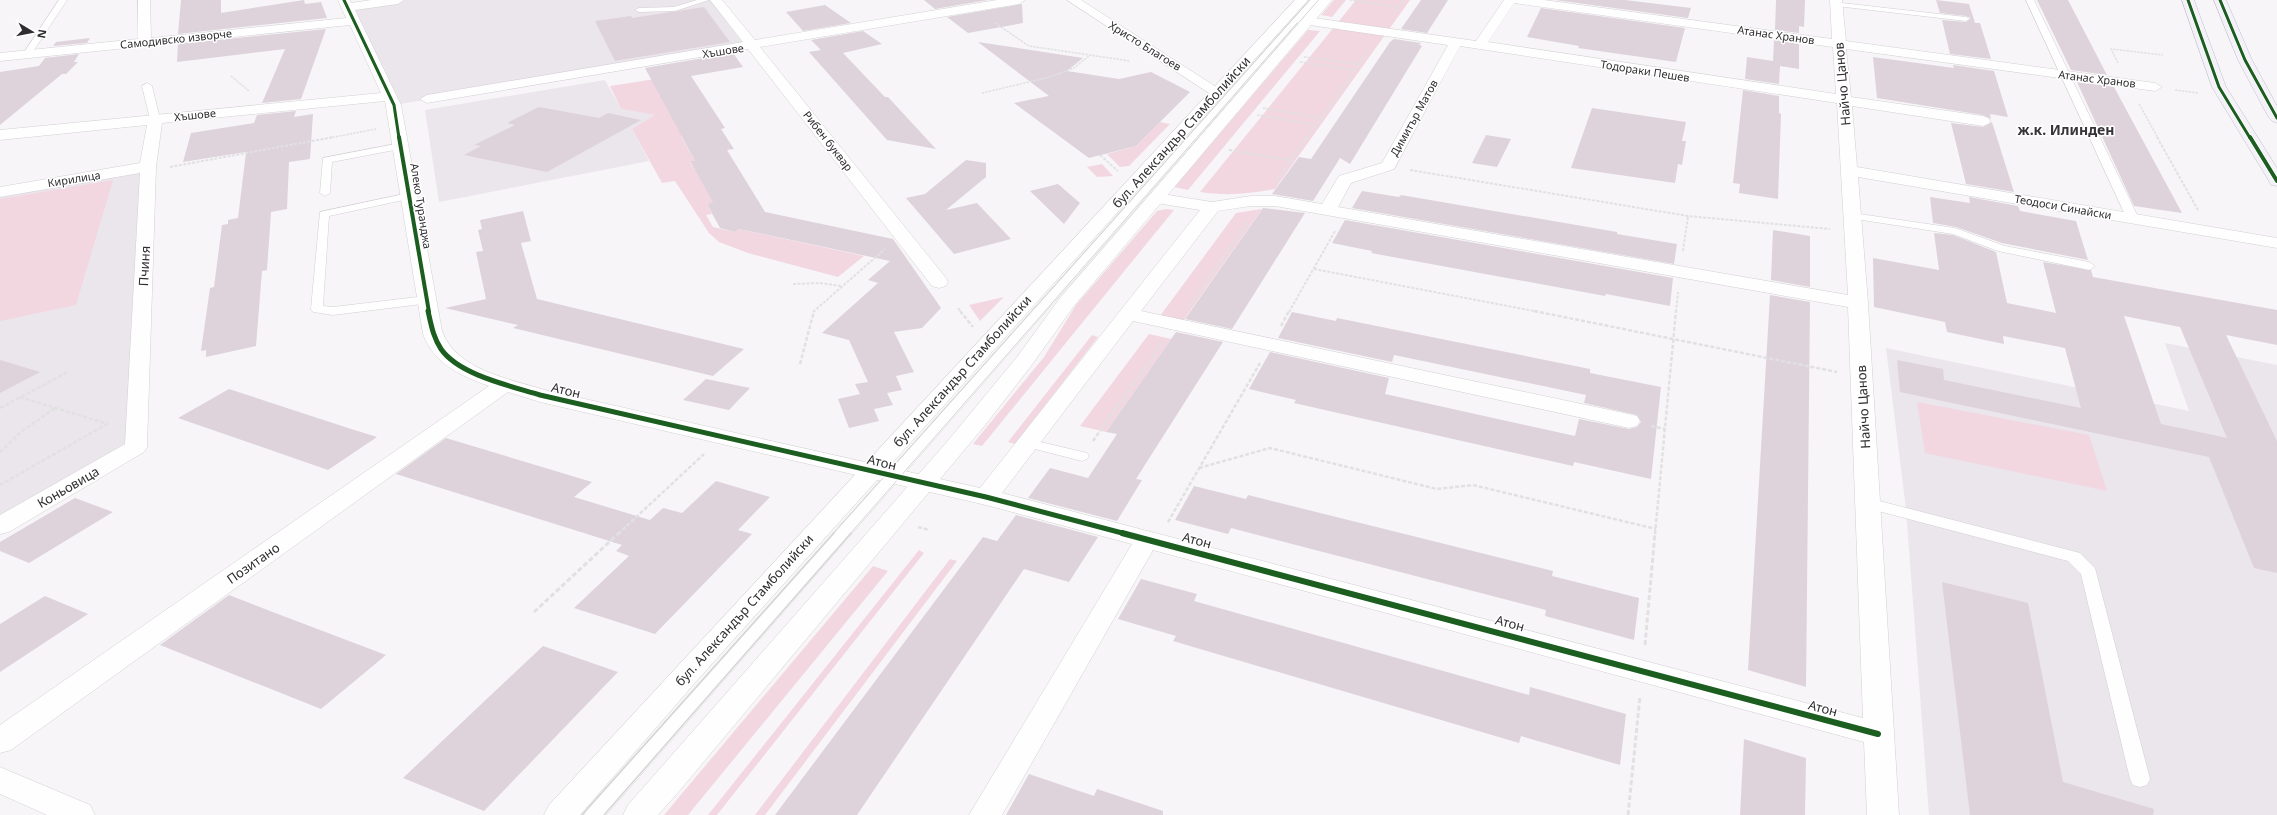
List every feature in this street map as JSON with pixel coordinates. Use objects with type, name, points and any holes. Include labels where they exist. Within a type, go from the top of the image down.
[{"type":"main road","points":[[2188,0],[2219,87],[2271,164],[2277,182]]},
{"type":"main road","points":[[2220,0],[2244,63],[2256,88],[2277,118]]},
{"type":"street","points":[[144,0],[145,43]]},
{"type":"street","name":"Самодивско изворче","points":[[0,57],[145,43],[348,10],[398,0]]},
{"type":"street","name":"Рибен буквар","points":[[716,0],[939,282]]},
{"type":"street","name":"Хъшове","points":[[427,99],[753,46],[1019,0]]},
{"type":"street","name":"Христо Благоев","points":[[1074,0],[1217,92]]},
{"type":"street","name":"бул. Александър Стамболийски","points":[[560,815],[882,473],[1217,92],[1303,0]]},
{"type":"street","name":"бул. Александър Стамболийски","points":[[638,815],[752,688],[1031,355],[1068,302],[1326,0]]},
{"type":"street","points":[[1480,45],[1510,0]]},
{"type":"street","name":"Атанас Хранов","points":[[1517,0],[2155,87]]},
{"type":"street","name":"Найчо Цанов","points":[[1836,2],[1850,171],[1858,303],[1883,815]]},
{"type":"street","name":"Алеко Туранджа","points":[[348,10],[391,96],[401,146],[426,300],[435,341],[445,354],[459,364],[506,384]]},
{"type":"street","name":"Тодораки Пешев","points":[[1307,21],[1480,45],[1983,121]]},
{"type":"street","name":"Димитър Матов","points":[[1327,210],[1345,180],[1388,166],[1456,42]]},
{"type":"street","name":"Хъшове","points":[[0,134],[391,96]]},
{"type":"street","name":"Пчиня","points":[[136,440],[148,169],[155,119]]},
{"type":"street","name":"Кирилица","points":[[0,192],[148,169]]},
{"type":"street","name":"Теодоси Синайски","points":[[1850,171],[2277,243]]},
{"type":"street","points":[[1156,198],[1212,207],[1262,201],[1327,210],[1858,303]]},
{"type":"street","points":[[986,497],[1212,207]]},
{"type":"street","points":[[1128,314],[1629,421]]},
{"type":"street","name":"Атон","points":[[506,384],[540,395],[986,497],[1643,670],[1878,734]]},
{"type":"street","name":"Позитано","points":[[0,741],[506,384]]},
{"type":"street","name":"Коньовица","points":[[0,526],[136,440]]},
{"type":"street","points":[[985,815],[1152,540]]},
{"type":"street","points":[[0,780],[79,815]]},
{"type":"lane","points":[[26,54],[63,0]]},
{"type":"lane","points":[[639,10],[675,9],[704,0]]},
{"type":"lane","points":[[594,815],[882,473],[1303,0]]},
{"type":"lane","points":[[2030,0],[2133,219]]},
{"type":"lane","points":[[1836,2],[1966,19]]},
{"type":"lane","name":"Пчиня","points":[[146,86],[155,119]]},
{"type":"lane","points":[[325,193],[327,160],[401,146]]},
{"type":"lane","points":[[409,196],[324,214],[317,310],[333,311],[426,300]]},
{"type":"lane","points":[[1853,224],[1955,231],[2002,249],[2089,266]]},
{"type":"lane","points":[[1028,443],[1082,456]]},
{"type":"lane","points":[[1868,503],[2074,557],[2089,572],[2140,779]]},
{"type":"path","points":[[1350,0],[1399,7]]},
{"type":"path","points":[[1082,456],[1404,0]]},
{"type":"path","points":[[974,8],[1029,46],[1134,61]]},
{"type":"path","points":[[2163,55],[2111,49],[2127,83],[2210,232]]},
{"type":"path","points":[[982,93],[1050,76],[1074,68],[1090,55]]},
{"type":"path","points":[[1304,57],[1358,64]]},
{"type":"path","points":[[1300,62],[1354,70]]},
{"type":"path","points":[[1263,108],[1320,118]]},
{"type":"path","points":[[1257,115],[1316,125]]},
{"type":"path","points":[[148,169],[397,125]]},
{"type":"path","points":[[1229,150],[1290,160]]},
{"type":"path","points":[[1100,156],[1116,171],[1122,170]]},
{"type":"path","points":[[1388,166],[1688,216],[1853,224]]},
{"type":"path","points":[[1152,540],[1199,468],[1346,214]]},
{"type":"path","points":[[1628,815],[1680,272],[1688,216]]},
{"type":"path","points":[[800,364],[813,312],[902,234]]},
{"type":"path","points":[[1314,269],[1674,338],[1861,377]]},
{"type":"path","points":[[793,284],[820,283],[841,286]]},
{"type":"path","points":[[958,308],[974,328]]},
{"type":"path","points":[[0,408],[68,372]]},
{"type":"path","points":[[20,397],[107,424],[136,440]]},
{"type":"path","points":[[0,452],[22,432],[55,408]]},
{"type":"path","points":[[0,485],[107,424]]},
{"type":"path","points":[[534,612],[722,437]]},
{"type":"path","points":[[1199,468],[1270,448],[1437,489],[1473,485],[1656,529]]},
{"type":"shaded area","points":[[398,0],[716,0],[753,46],[394,105],[347,7]]},
{"type":"shaded area","points":[[1334,0],[1346,0],[1332,17],[1321,15]]},
{"type":"shaded area","points":[[1356,0],[1410,0],[1275,189],[1238,194],[1200,192]]},
{"type":"shaded area","points":[[1308,30],[1320,31],[1188,190],[1174,187]]},
{"type":"shaded area","points":[[655,79],[688,135],[681,136],[695,161],[690,162],[695,170],[700,169],[718,201],[707,204],[712,214],[706,215],[713,227],[735,232],[739,229],[864,256],[838,277],[748,253],[719,242],[709,233],[675,181],[662,183],[632,129],[655,115],[621,109],[610,86]]},
{"type":"shaded area","points":[[605,80],[621,109],[656,115],[632,129],[649,161],[439,202],[425,110]]},
{"type":"shaded area","points":[[1160,122],[1170,124],[1129,166],[1120,167],[1107,154],[1136,146]]},
{"type":"shaded area","points":[[1102,164],[1113,176],[1097,177],[1087,167]]},
{"type":"shaded area","points":[[148,167],[136,447],[0,526],[0,192]]},
{"type":"shaded area","points":[[113,180],[76,305],[0,321],[0,199]]},
{"type":"shaded area","points":[[1166,209],[1174,210],[982,446],[973,444],[1044,357],[1076,305],[1157,211]]},
{"type":"shaded area","points":[[1262,209],[1183,321],[1160,316],[1236,213]]},
{"type":"shaded area","points":[[1004,297],[980,321],[969,305]]},
{"type":"shaded area","points":[[1149,334],[1171,339],[1106,432],[1080,426]]},
{"type":"shaded area","points":[[1092,335],[1098,337],[1015,444],[1008,442]]},
{"type":"shaded area","points":[[2165,343],[2277,365],[2277,815],[1929,815],[1906,509],[1886,348],[2189,411]]},
{"type":"shaded area","points":[[1917,402],[2089,435],[2107,491],[1925,453]]},
{"type":"shaded area","points":[[919,550],[924,553],[717,815],[708,815]]},
{"type":"shaded area","points":[[950,559],[957,561],[765,815],[755,815]]},
{"type":"shaded area","points":[[873,566],[888,571],[688,815],[664,815]]},
{"type":"building","points":[[181,0],[221,0],[221,13],[304,0],[305,4],[321,2],[327,18],[178,34]]},
{"type":"building","points":[[924,0],[988,0],[935,9]]},
{"type":"building","points":[[1421,0],[1448,0],[1427,33],[1401,29]]},
{"type":"building","points":[[1555,0],[1625,0],[1691,8],[1688,18]]},
{"type":"building","points":[[1776,0],[1805,0],[1804,27],[1799,26],[1799,33],[1775,30]]},
{"type":"building","points":[[1936,0],[1969,4],[1975,23],[1980,23],[1991,59],[1950,54],[1942,20],[1966,22],[1971,18],[1940,13]]},
{"type":"building","points":[[2037,0],[2068,0],[2107,75],[2071,70]]},
{"type":"building","points":[[1022,4],[1023,23],[968,33],[947,17]]},
{"type":"building","points":[[825,5],[851,23],[803,31],[786,12]]},
{"type":"building","points":[[704,7],[730,42],[615,61],[595,21],[631,16],[632,18]]},
{"type":"building","points":[[1541,8],[1685,28],[1676,62],[1578,48],[1579,46],[1527,37]]},
{"type":"building","points":[[326,29],[301,99],[262,103],[285,49],[177,62],[178,44]]},
{"type":"building","points":[[863,31],[882,44],[843,53],[885,97],[888,97],[936,149],[887,140],[809,52],[821,50],[811,40]]},
{"type":"building","points":[[90,38],[87,43],[53,46],[56,42]]},
{"type":"building","points":[[1394,39],[1421,43],[1419,45],[1422,46],[1350,164],[1340,158],[1313,201],[1272,194],[1299,157],[1311,159],[1390,42]]},
{"type":"building","points":[[1774,40],[1799,44],[1799,69],[1780,66],[1779,84],[1745,79],[1747,57],[1773,61]]},
{"type":"building","points":[[978,42],[1083,58],[1067,71],[1119,79],[1151,72],[1190,92],[1136,146],[1089,158],[1014,103],[1049,96]]},
{"type":"building","points":[[733,53],[743,67],[691,76],[725,128],[721,129],[734,149],[727,150],[765,212],[893,239],[941,308],[922,328],[894,332],[914,372],[896,376],[902,390],[887,393],[893,405],[874,409],[879,421],[849,428],[838,399],[860,394],[855,384],[868,382],[849,340],[822,333],[878,283],[868,280],[890,261],[739,229],[735,232],[720,228],[707,204],[713,202],[690,161],[695,161],[645,68]]},
{"type":"building","points":[[79,54],[74,62],[78,62],[66,74],[62,74],[0,125],[0,72],[39,66],[45,58]]},
{"type":"building","points":[[1873,57],[1954,68],[1953,65],[1994,71],[2008,117],[1990,114],[1991,119],[1983,115],[1877,98]]},
{"type":"building","points":[[2077,82],[2114,87],[2182,213],[2134,206]]},
{"type":"building","points":[[1743,90],[1779,96],[1779,113],[1781,114],[1778,199],[1739,193],[1740,184],[1733,183]]},
{"type":"building","points":[[539,107],[599,118],[608,113],[641,120],[547,172],[464,155],[481,146],[474,145],[515,125],[507,123]]},
{"type":"building","points":[[1592,108],[1686,122],[1682,141],[1686,141],[1682,165],[1678,164],[1675,183],[1571,168]]},
{"type":"building","points":[[296,111],[294,117],[313,114],[310,159],[289,162],[287,209],[271,212],[267,270],[262,271],[256,346],[206,357],[206,350],[201,351],[210,288],[214,287],[222,225],[228,224],[228,220],[238,218],[246,152],[183,162],[191,133],[254,123],[257,115]]},
{"type":"building","points":[[1992,122],[2014,192],[1966,184],[1951,123],[1983,127]]},
{"type":"building","points":[[1486,135],[1511,139],[1497,167],[1472,163]]},
{"type":"building","points":[[966,160],[986,163],[986,177],[946,210],[977,203],[1011,239],[954,254],[906,198],[925,194]]},
{"type":"building","points":[[1058,184],[1080,203],[1064,224],[1030,191]]},
{"type":"building","points":[[1362,191],[1399,197],[1401,195],[1617,232],[1617,234],[1677,244],[1674,264],[1352,208]]},
{"type":"building","points":[[1930,197],[1970,203],[1969,197],[2018,206],[2020,211],[2076,221],[2088,260],[2002,243],[1956,227],[1933,223]]},
{"type":"building","points":[[1263,208],[1305,213],[1232,329],[1185,319]]},
{"type":"building","points":[[523,211],[531,241],[521,243],[537,299],[744,349],[713,376],[513,328],[518,325],[445,308],[486,299],[476,252],[483,251],[478,230],[482,229],[480,220]]},
{"type":"building","points":[[1345,220],[1673,278],[1670,306],[1606,294],[1605,296],[1371,253],[1372,251],[1332,243]]},
{"type":"building","points":[[1773,230],[1810,236],[1810,287],[1771,280]]},
{"type":"building","points":[[1934,233],[1953,235],[1996,252],[2007,303],[2056,313],[2043,262],[2091,270],[2093,277],[2277,310],[2277,345],[2226,335],[2277,441],[2277,573],[2254,568],[2209,457],[1900,392],[1897,360],[1943,369],[1944,380],[2081,408],[2065,348],[2003,336],[2004,344],[1947,332],[1945,322],[1874,307],[1873,258],[1939,270]],"holes":[[[2124,316],[2180,327],[2227,438],[2161,424]]]},
{"type":"building","points":[[1770,295],[1810,302],[1806,687],[1748,670]]},
{"type":"building","points":[[1292,312],[1336,321],[1337,318],[1590,369],[1590,373],[1661,387],[1651,479],[1574,462],[1573,466],[1294,403],[1296,400],[1249,389],[1270,352],[1389,378],[1385,394],[1575,436],[1579,419],[1629,429],[1637,427],[1641,422],[1637,415],[1584,403],[1586,395],[1394,355],[1392,362],[1278,338]]},
{"type":"building","points":[[1176,332],[1223,342],[1136,479],[1142,480],[1117,521],[1028,498],[1050,468],[1088,478],[1117,434],[1106,432]]},
{"type":"building","points":[[0,360],[40,372],[0,393]]},
{"type":"building","points":[[706,379],[750,388],[729,410],[683,400]]},
{"type":"building","points":[[229,389],[377,437],[328,470],[178,418]]},
{"type":"building","points":[[446,438],[592,482],[574,497],[650,520],[663,508],[682,513],[716,481],[770,497],[738,530],[752,534],[655,634],[574,608],[629,556],[616,551],[622,545],[396,474]]},
{"type":"building","points":[[1194,486],[1246,499],[1248,495],[1553,571],[1552,576],[1639,598],[1634,640],[1545,616],[1546,610],[1231,528],[1228,534],[1175,520]]},
{"type":"building","points":[[75,498],[113,512],[29,563],[0,551],[0,542]]},
{"type":"building","points":[[1016,515],[1098,537],[1069,582],[1024,569],[857,815],[775,815],[983,537],[997,541]]},
{"type":"building","points":[[1141,579],[1197,594],[1194,601],[1529,695],[1530,687],[1626,714],[1620,765],[1521,736],[1519,743],[1173,641],[1176,636],[1118,619]]},
{"type":"building","points":[[1942,582],[2028,603],[2063,782],[2154,809],[2153,815],[1970,815]]},
{"type":"building","points":[[229,595],[386,655],[321,709],[160,645]]},
{"type":"building","points":[[45,596],[88,614],[0,672],[0,624]]},
{"type":"building","points":[[543,646],[618,672],[484,811],[403,778]]},
{"type":"building","points":[[1744,739],[1806,758],[1805,815],[1740,815]]},
{"type":"building","points":[[1029,774],[1094,796],[1097,789],[1163,811],[1163,815],[1006,815]]},
{"type":"tram line","points":[[833,534],[1310,0]]},
{"type":"tram line","points":[[850,534],[1297,23]]},
{"type":"tram line","points":[[582,815],[834,533]]},
{"type":"tram line","points":[[604,815],[851,533]]},
{"type":"cycle path","points":[[344,0],[394,105],[433,334],[438,345],[445,354],[465,368],[477,374],[503,384],[540,395],[986,497],[1643,670],[1878,734]]},
{"type":"cycle path","points":[[2188,0],[2219,87],[2277,181]]},
{"type":"cycle path","points":[[2220,0],[2232,32],[2259,89],[2277,118]]},
{"type":"district","name":"ж.к. Илинден","points":[[2066,130]]}]
